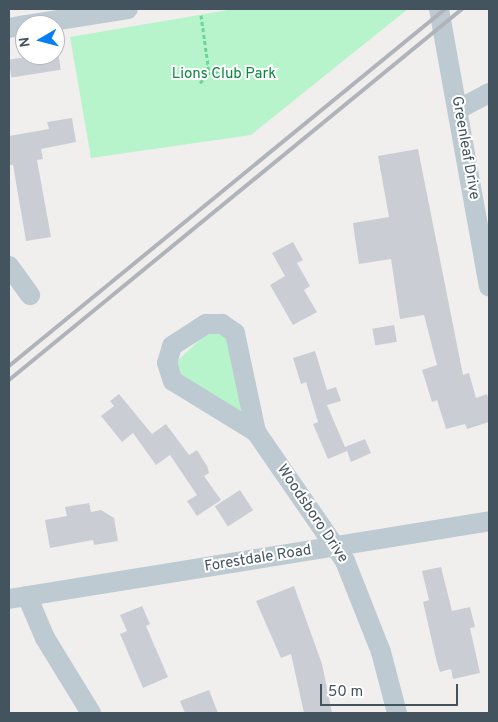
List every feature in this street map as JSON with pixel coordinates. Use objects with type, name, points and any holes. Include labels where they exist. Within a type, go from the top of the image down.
[{"type":"street","points":[[65,19],[128,9]]},
{"type":"street","name":"Greenleaf Drive","points":[[439,9],[489,287]]},
{"type":"street","points":[[458,109],[489,93]]},
{"type":"street","points":[[9,266],[30,295]]},
{"type":"street","name":"Woodsboro Drive","points":[[256,432],[173,381],[167,363],[172,346],[206,324],[222,324],[235,333],[256,432],[335,546],[365,607],[396,713]]},
{"type":"street","name":"Forestdale Road","points":[[18,598],[489,521]]},
{"type":"street","points":[[18,598],[91,713]]},
{"type":"path","points":[[200,83],[209,72],[201,15]]},
{"type":"path","points":[[209,72],[231,71]]},
{"type":"green space","name":"Lions Club Park","points":[[234,9],[408,9],[251,135],[91,158],[70,37]]},
{"type":"green space","points":[[217,333],[227,338],[242,412],[186,384],[176,362],[206,334]]},
{"type":"building","points":[[15,59],[15,65],[60,65],[61,70],[11,78],[9,60]]},
{"type":"building","points":[[72,118],[76,142],[41,149],[43,159],[37,160],[51,237],[26,241],[13,165],[9,165],[9,136],[49,129],[47,122]]},
{"type":"building","points":[[418,149],[463,375],[469,373],[476,398],[487,394],[489,402],[489,422],[467,429],[465,424],[446,429],[437,400],[432,402],[422,370],[437,365],[424,315],[400,319],[391,259],[359,264],[353,223],[389,217],[378,156]]},
{"type":"building","points":[[293,242],[303,260],[297,263],[310,286],[304,290],[317,312],[293,325],[270,285],[285,276],[272,253]]},
{"type":"building","points":[[394,325],[397,342],[375,346],[372,329]]},
{"type":"building","points":[[315,351],[327,390],[336,387],[341,401],[327,405],[345,447],[365,439],[371,453],[351,462],[347,451],[328,459],[313,424],[318,422],[306,382],[301,384],[293,358]]},
{"type":"building","points":[[119,394],[152,434],[166,424],[189,455],[197,450],[209,473],[204,476],[221,500],[197,516],[187,501],[197,495],[170,455],[156,465],[133,433],[122,442],[101,416],[114,406],[110,401]]},
{"type":"building","points":[[240,490],[253,510],[228,526],[215,506]]},
{"type":"building","points":[[89,503],[91,512],[101,510],[114,518],[118,541],[94,545],[93,540],[50,548],[45,520],[67,516],[65,507]]},
{"type":"building","points":[[441,567],[452,611],[470,607],[475,627],[470,628],[480,673],[453,679],[451,669],[440,672],[423,602],[429,600],[422,571]]},
{"type":"building","points":[[294,586],[322,664],[332,713],[304,713],[291,654],[281,658],[256,601]]},
{"type":"building","points":[[142,606],[150,624],[146,626],[168,677],[143,688],[120,634],[127,631],[120,615]]},
{"type":"building","points":[[209,690],[218,713],[185,713],[180,701]]},
{"type":"railway","points":[[9,366],[445,9]]},
{"type":"railway","points":[[9,380],[462,9]]}]
